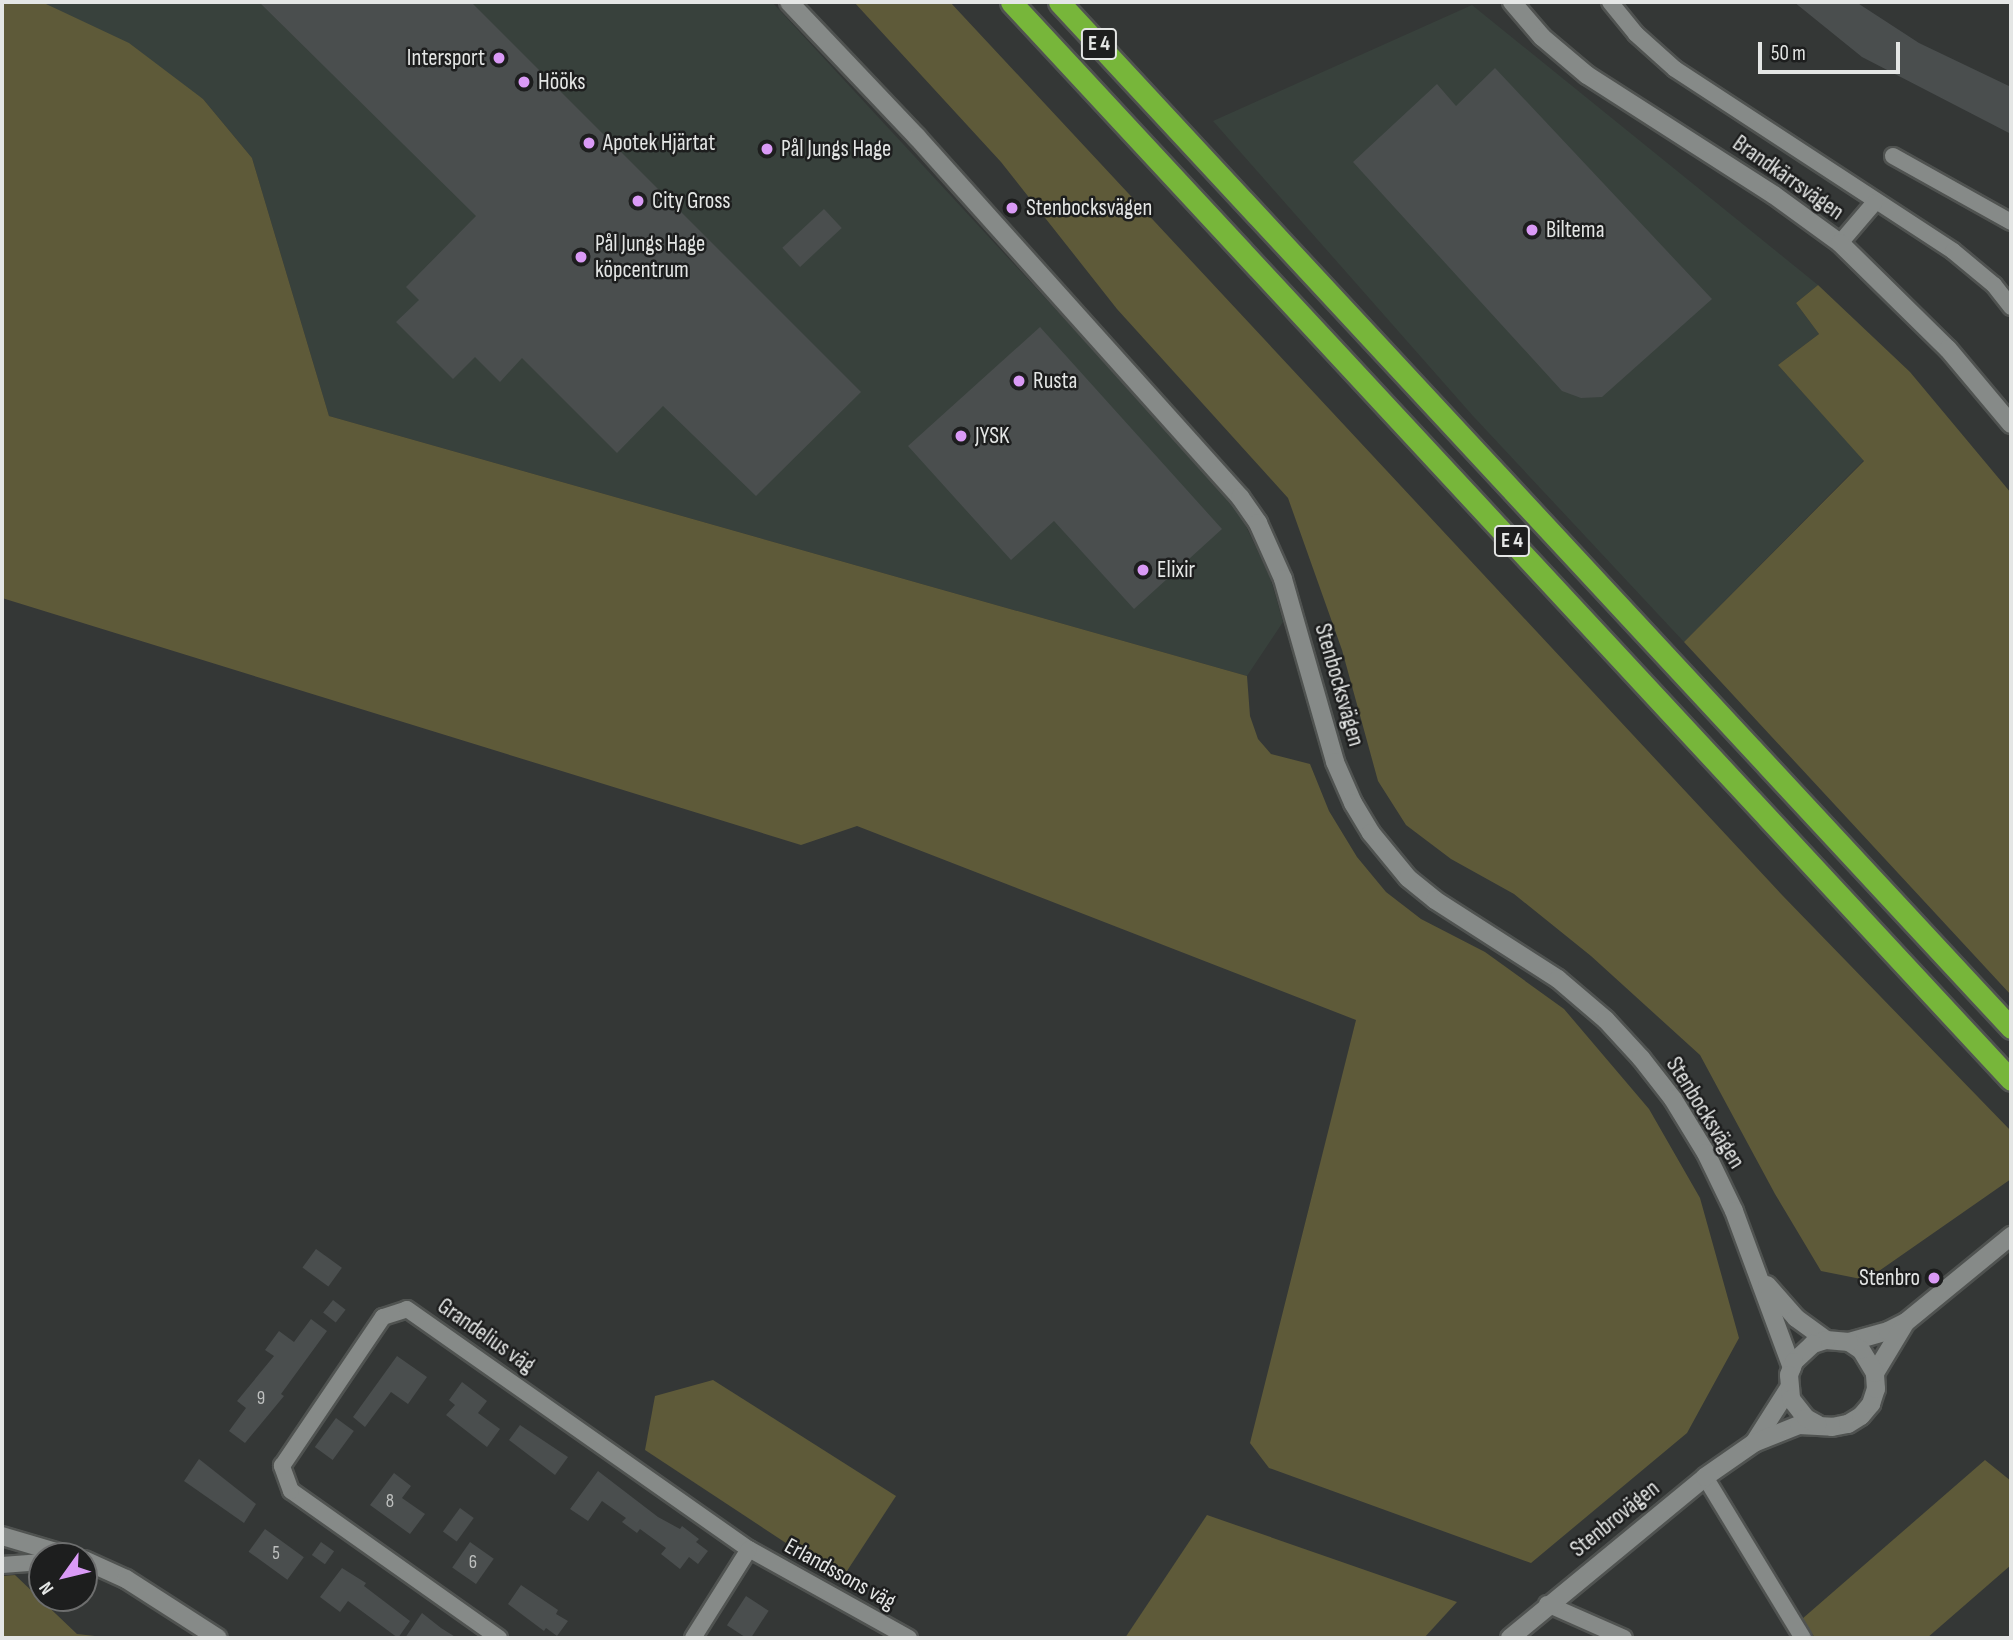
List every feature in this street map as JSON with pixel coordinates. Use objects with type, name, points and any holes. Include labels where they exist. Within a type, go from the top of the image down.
[{"type":"highway","name":"E 4","points":[[1011,2],[2011,1080]]},
{"type":"highway","name":"E 4","points":[[1059,2],[2011,1028]]},
{"type":"street","name":"Stenbocksvägen","points":[[789,2],[917,137],[1240,497],[1258,523],[1283,579],[1335,762],[1353,803],[1371,833],[1408,878],[1434,900],[1558,979],[1606,1020],[1641,1058],[1673,1099],[1706,1153],[1758,1274],[1791,1368]]},
{"type":"street","name":"Brandkärrsvägen","points":[[1512,2],[1542,37],[1587,75],[1773,195],[1840,243],[1948,349],[2011,424]]},
{"type":"street","points":[[1610,2],[1636,34],[1675,69],[1875,202],[1954,251],[1994,285],[2011,307]]},
{"type":"street","points":[[1893,156],[2011,222]]},
{"type":"street","points":[[1840,243],[1875,202]]},
{"type":"street","name":"Stenbrovägen","points":[[1826,1340],[1849,1342],[1888,1331],[1906,1322],[2011,1236]]},
{"type":"street","name":"Stenbocksvägen","points":[[1758,1274],[1796,1318],[1826,1340]]},
{"type":"street","name":"Grandelius väg","points":[[499,1638],[291,1491],[282,1466],[383,1317],[407,1309],[749,1549]]},
{"type":"street","name":"Stenbrovägen","points":[[1510,1638],[1547,1604],[1706,1477],[1754,1443],[1785,1429],[1817,1424],[1832,1427],[1848,1424],[1861,1416],[1871,1404],[1876,1389],[1875,1373],[1906,1322]]},
{"type":"street","points":[[1791,1368],[1802,1351],[1826,1340]]},
{"type":"street","points":[[1849,1342],[1870,1360],[1875,1373]]},
{"type":"street","name":"Stenbrovägen","points":[[1754,1443],[1789,1388],[1791,1368]]},
{"type":"street","points":[[1789,1388],[1798,1410],[1817,1424]]},
{"type":"street","points":[[1706,1477],[1803,1638]]},
{"type":"street","points":[[2,1536],[28,1544]]},
{"type":"street","points":[[693,1638],[749,1549]]},
{"type":"street","name":"Erlandssons väg","points":[[749,1549],[909,1638]]},
{"type":"street","points":[[2,1564],[28,1563]]},
{"type":"street","points":[[98,1566],[126,1579],[218,1638]]},
{"type":"street","points":[[1547,1604],[1624,1638]]},
{"type":"street","points":[[1581,1619],[1592,1638]]},
{"type":"shaded area","points":[[772,2],[1216,483],[1244,522],[1270,577],[1283,622],[1247,676],[329,416],[252,158],[203,99],[45,3],[2,3]]},
{"type":"shaded area","points":[[854,2],[950,2],[1783,896],[2011,1131],[2011,1179],[1866,1280],[1821,1271],[1775,1194],[1700,1055],[1591,956],[1514,894],[1451,859],[1406,825],[1378,781],[1342,650],[1288,498],[1117,309],[1001,162]]},
{"type":"shaded area","points":[[2,3],[44,3],[129,43],[203,99],[252,158],[329,416],[1247,676],[1250,716],[1258,739],[1271,754],[1310,764],[1329,811],[1357,857],[1386,892],[1421,919],[1485,952],[1564,1009],[1649,1109],[1700,1198],[1739,1338],[1687,1433],[1531,1563],[1269,1468],[1250,1443],[1356,1020],[857,826],[801,845],[2,598]]},
{"type":"shaded area","points":[[1472,5],[1818,285],[1796,303],[1819,334],[1778,365],[1864,460],[1684,642],[1473,416],[1213,121]]},
{"type":"shaded area","points":[[1818,285],[1910,372],[2011,493],[2011,995],[1684,642],[1864,461],[1778,365],[1819,334],[1796,303]]},
{"type":"shaded area","points":[[713,1380],[896,1496],[845,1574],[827,1570],[645,1450],[655,1396]]},
{"type":"shaded area","points":[[1985,1460],[2011,1481],[2011,1565],[1927,1638],[1815,1638],[1802,1619]]},
{"type":"shaded area","points":[[1207,1515],[1457,1602],[1424,1638],[1125,1638]]},
{"type":"shaded area","points":[[15,1575],[28,1587],[28,1612],[54,1612],[77,1634],[113,1638],[2,1638],[2,1576]]},
{"type":"building","name":"Pål Jungs Hage köpcentrum","points":[[259,2],[471,2],[861,392],[756,496],[663,406],[617,453],[522,358],[500,382],[475,357],[453,379],[396,322],[419,300],[406,287],[476,216]]},
{"type":"building","points":[[1794,2],[1856,2],[1919,43],[2011,87],[2011,134],[1862,57]]},
{"type":"building","name":"Biltema","points":[[1495,68],[1712,299],[1602,397],[1581,398],[1562,391],[1353,162],[1437,84],[1456,106]]},
{"type":"building","points":[[824,209],[842,228],[800,267],[782,248]]},
{"type":"building","points":[[1040,327],[1222,529],[1134,609],[1054,521],[1011,560],[908,446]]},
{"type":"building","points":[[316,1249],[342,1268],[328,1286],[302,1268]]},
{"type":"building","points":[[333,1300],[346,1310],[336,1322],[323,1313]]},
{"type":"building","points":[[311,1319],[327,1331],[281,1394],[284,1396],[245,1443],[229,1431],[246,1408],[237,1401],[274,1356],[265,1350],[279,1331],[294,1342]]},
{"type":"building","points":[[397,1356],[427,1377],[408,1404],[391,1392],[365,1427],[353,1417]]},
{"type":"building","points":[[462,1382],[487,1401],[478,1413],[500,1429],[487,1447],[446,1415],[455,1405],[449,1400]]},
{"type":"building","points":[[336,1418],[354,1431],[333,1460],[315,1447]]},
{"type":"building","points":[[520,1425],[568,1457],[555,1475],[509,1440]]},
{"type":"building","points":[[199,1459],[256,1504],[244,1523],[184,1481]]},
{"type":"building","points":[[598,1471],[658,1517],[680,1529],[682,1526],[699,1539],[696,1542],[708,1551],[698,1564],[689,1557],[680,1569],[661,1554],[666,1548],[640,1529],[637,1533],[622,1522],[626,1518],[602,1501],[588,1521],[570,1509]]},
{"type":"building","points":[[394,1473],[411,1486],[402,1498],[425,1514],[410,1534],[370,1505]]},
{"type":"building","points":[[460,1508],[474,1518],[457,1541],[443,1531]]},
{"type":"building","points":[[265,1529],[304,1557],[287,1580],[249,1552]]},
{"type":"building","points":[[321,1542],[334,1551],[325,1564],[312,1555]]},
{"type":"building","points":[[470,1542],[494,1559],[476,1584],[452,1567]]},
{"type":"building","points":[[342,1568],[366,1583],[364,1586],[410,1621],[398,1638],[348,1601],[340,1612],[320,1597]]},
{"type":"building","points":[[521,1585],[558,1610],[556,1614],[568,1621],[557,1636],[546,1628],[544,1631],[508,1604]]},
{"type":"building","points":[[746,1596],[769,1611],[751,1638],[746,1638],[727,1625]]},
{"type":"building","points":[[422,1613],[441,1628],[457,1638],[405,1638]]},
{"type":"place","name":"Intersport","points":[[499,58]]},
{"type":"place","name":"Hööks","points":[[524,82]]},
{"type":"place","name":"Apotek Hjärtat","points":[[589,143]]},
{"type":"place","name":"Pål Jungs Hage","points":[[767,149]]},
{"type":"place","name":"City Gross","points":[[638,201]]},
{"type":"place","name":"Stenbocksvägen","points":[[1012,208]]},
{"type":"place","name":"Biltema","points":[[1532,230]]},
{"type":"place","name":"Pål Jungs Hage köpcentrum","points":[[581,257]]},
{"type":"place","name":"Rusta","points":[[1019,381]]},
{"type":"place","name":"JYSK","points":[[961,436]]},
{"type":"place","name":"Elixir","points":[[1143,570]]},
{"type":"place","name":"Stenbro","points":[[1934,1278]]}]
